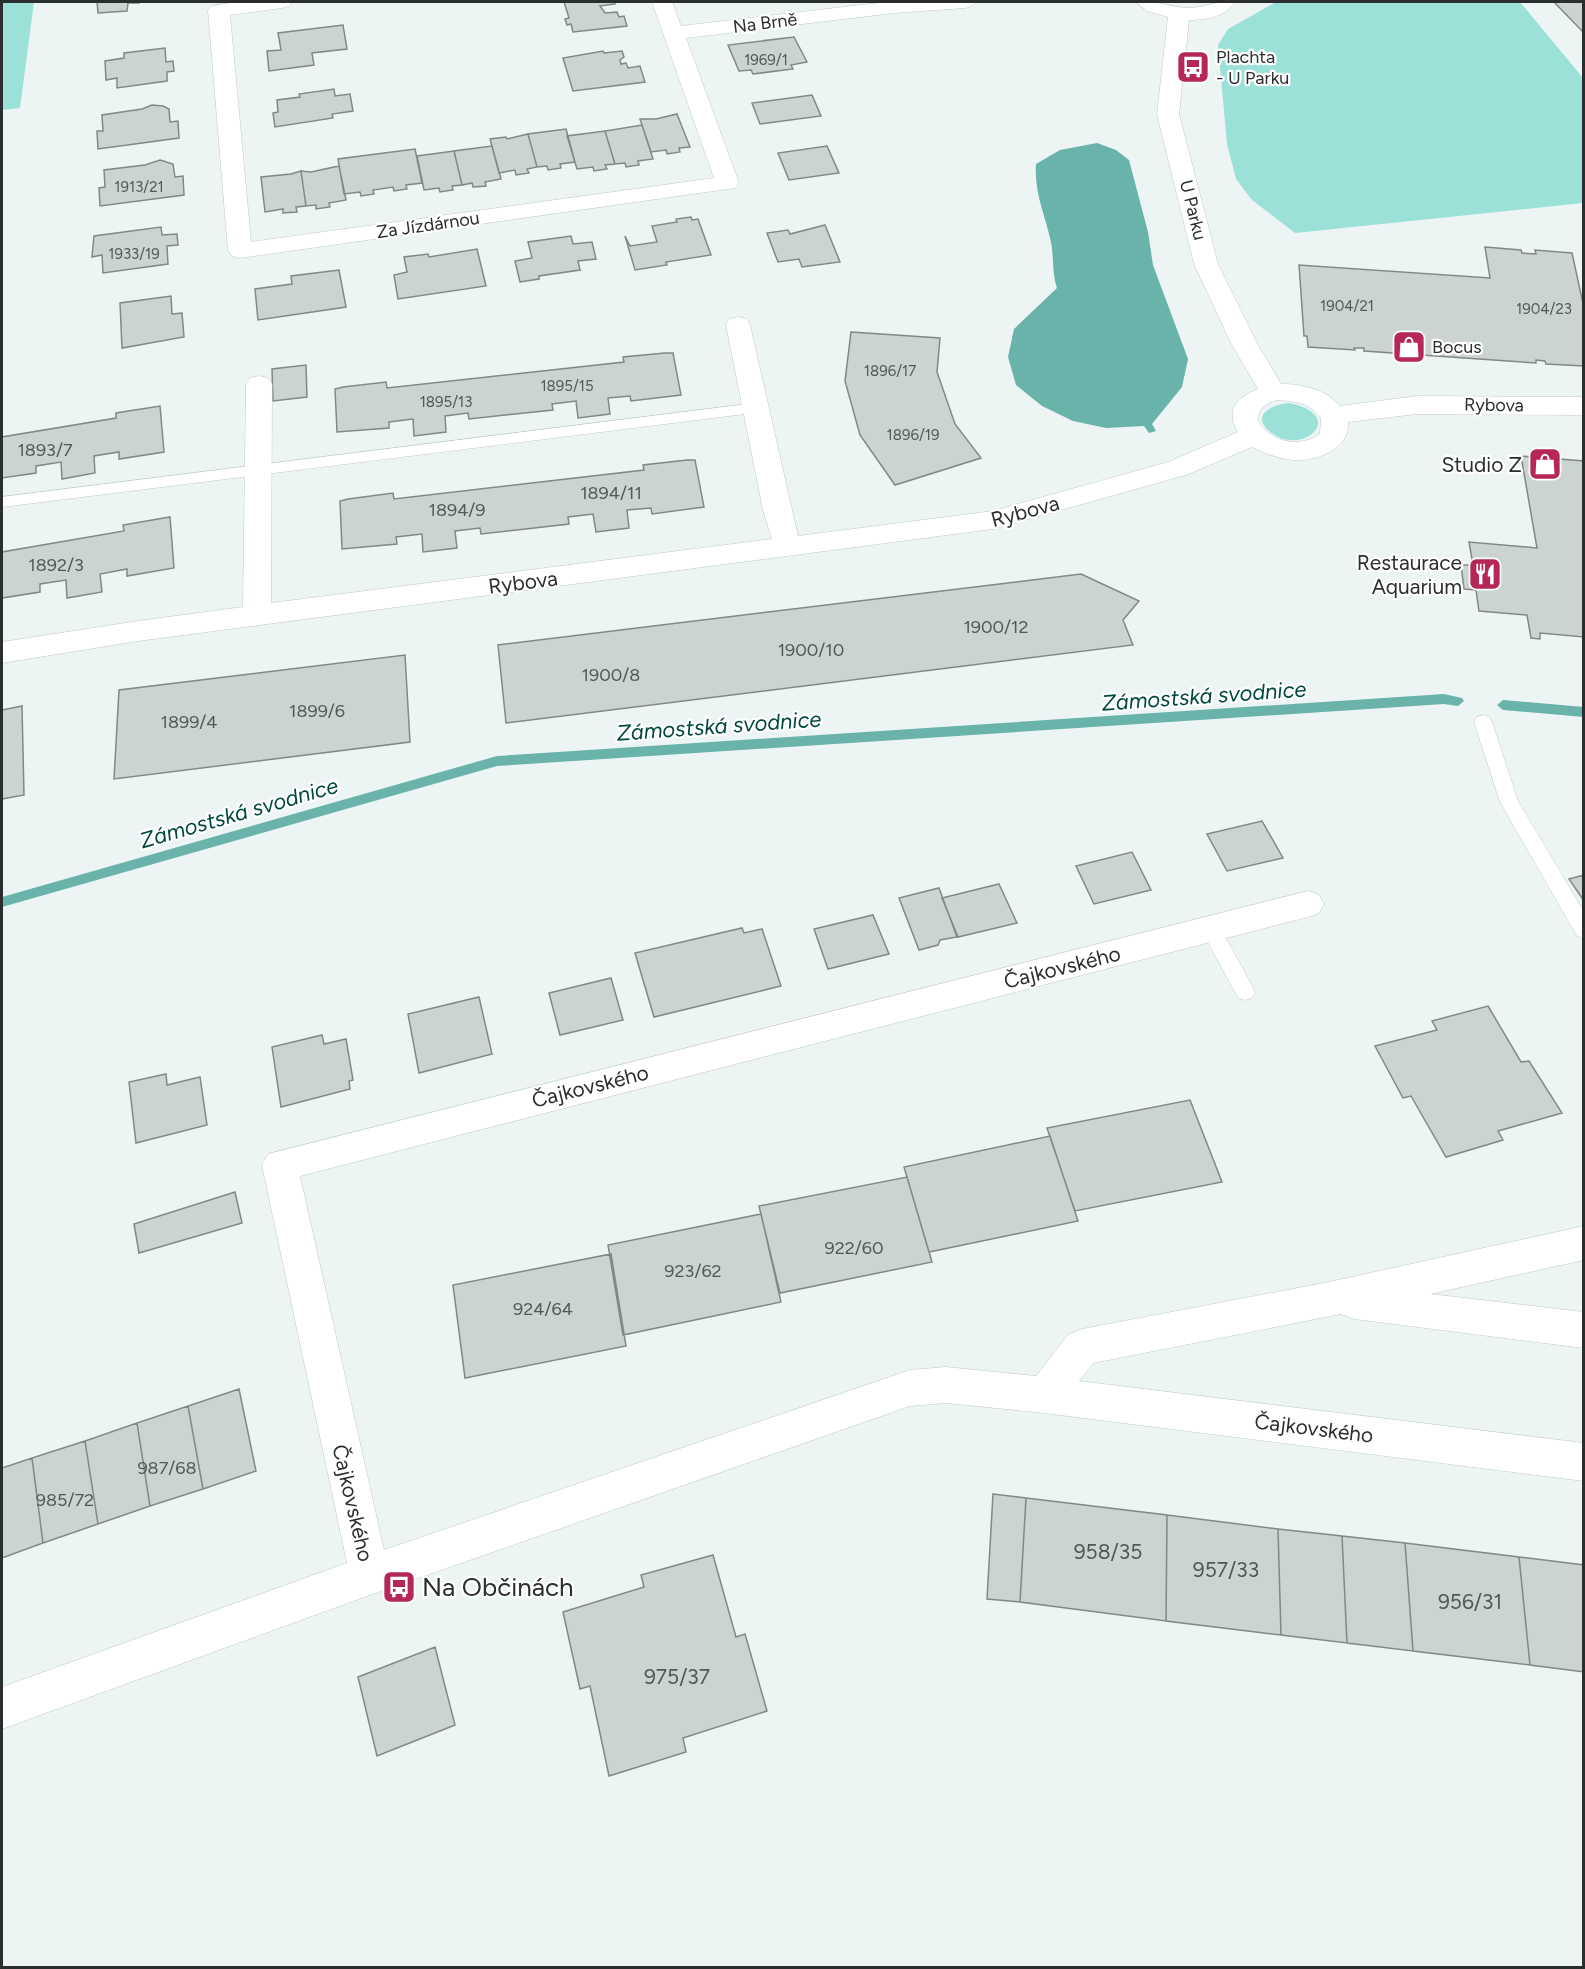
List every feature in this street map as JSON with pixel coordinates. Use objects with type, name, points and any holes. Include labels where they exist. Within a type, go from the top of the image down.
[{"type":"street","name":"Za Jízdárnou","points":[[282,2],[219,10],[240,251],[727,183],[662,2]]},
{"type":"street","name":"Na Brně","points":[[672,33],[894,7],[965,2]]},
{"type":"street","points":[[1146,2],[1155,7],[1179,13],[1209,11],[1225,2]]},
{"type":"street","name":"U Parku","points":[[1179,13],[1168,114],[1206,264],[1245,345],[1273,392]]},
{"type":"street","points":[[738,325],[777,510],[788,548]]},
{"type":"street","points":[[257,616],[259,384]]},
{"type":"street","points":[[1273,392],[1301,394],[1315,399],[1333,415],[1336,424],[1335,433],[1329,441],[1313,449],[1292,452],[1278,449],[1254,436],[1246,428],[1244,418],[1245,410],[1251,401],[1273,392]]},
{"type":"street","name":"Rybova","points":[[1333,415],[1417,405],[1584,406]]},
{"type":"street","name":"Rybova","points":[[2,653],[138,631],[993,520],[1177,469],[1254,436]]},
{"type":"street","name":"Čajkovského","points":[[370,1575],[280,1165],[1308,904]]},
{"type":"street","points":[[1044,1395],[1082,1347],[1329,1299],[1584,1243]]},
{"type":"street","points":[[1329,1299],[1584,1330]]},
{"type":"street","name":"Čajkovského","points":[[2,1708],[370,1575],[910,1388],[946,1385],[1044,1395],[1584,1462]]},
{"type":"lane","points":[[2,502],[756,408]]},
{"type":"lane","points":[[1483,722],[1509,802],[1584,930]]},
{"type":"lane","points":[[1211,929],[1245,992]]},
{"type":"shaded area","points":[[2,2],[34,2],[20,108],[2,110]]},
{"type":"shaded area","points":[[1276,2],[1520,2],[1583,78],[1583,203],[1295,233],[1252,200],[1236,179],[1227,144],[1218,45],[1228,29]]},
{"type":"shaded area","points":[[1097,143],[1116,150],[1129,160],[1148,232],[1153,265],[1188,359],[1182,387],[1152,424],[1156,431],[1149,433],[1144,426],[1106,428],[1073,421],[1042,406],[1016,385],[1008,357],[1014,329],[1057,288],[1051,242],[1040,203],[1036,164],[1060,150]]},
{"type":"shaded area","points":[[1289,403],[1307,409],[1316,417],[1318,425],[1313,433],[1305,438],[1293,440],[1280,438],[1263,424],[1262,419],[1266,411],[1277,405]]},
{"type":"building","points":[[97,2],[139,3],[128,3],[127,11],[98,13]]},
{"type":"building","points":[[564,2],[614,2],[615,4],[600,6],[605,13],[617,12],[619,17],[624,16],[627,26],[573,32],[571,24],[567,25],[565,19],[569,18]]},
{"type":"building","points":[[1554,2],[1584,2],[1584,33]]},
{"type":"building","points":[[343,25],[347,49],[312,53],[314,65],[269,71],[267,51],[281,50],[278,33]]},
{"type":"building","points":[[794,37],[807,62],[791,65],[793,69],[753,74],[751,70],[739,71],[728,45]]},
{"type":"building","points":[[165,48],[166,62],[173,61],[174,71],[167,72],[167,81],[117,88],[117,78],[106,80],[105,61],[124,58],[124,53]]},
{"type":"building","points":[[603,51],[604,53],[622,51],[624,57],[620,60],[621,64],[626,63],[628,68],[640,66],[645,82],[573,91],[563,58]]},
{"type":"building","points":[[334,89],[335,96],[350,94],[353,111],[332,114],[333,118],[275,127],[273,113],[278,112],[277,100]]},
{"type":"building","points":[[812,95],[821,116],[760,124],[752,103]]},
{"type":"building","points":[[152,105],[169,109],[170,122],[178,121],[179,138],[98,149],[97,131],[103,131],[102,115],[142,109]]},
{"type":"building","points":[[677,114],[690,147],[679,148],[680,152],[667,154],[666,150],[651,152],[640,119],[656,119]]},
{"type":"building","points":[[642,125],[653,159],[638,161],[639,165],[626,167],[625,163],[615,164],[605,131]]},
{"type":"building","points":[[566,129],[575,162],[560,164],[561,168],[548,170],[547,166],[537,167],[528,134]]},
{"type":"building","points":[[605,131],[615,164],[605,165],[607,169],[594,171],[593,167],[577,169],[567,136]]},
{"type":"building","points":[[528,134],[537,167],[527,169],[529,173],[516,175],[515,170],[499,173],[490,139],[506,137],[507,139]]},
{"type":"building","points":[[492,146],[501,179],[485,182],[486,186],[473,187],[472,183],[462,185],[454,151]]},
{"type":"building","points":[[827,146],[839,173],[789,180],[778,153]]},
{"type":"building","points":[[415,149],[422,183],[406,185],[407,189],[394,191],[393,187],[373,190],[374,194],[361,196],[360,192],[344,194],[338,159]]},
{"type":"building","points":[[454,151],[462,185],[452,186],[453,190],[440,192],[439,188],[424,190],[417,156]]},
{"type":"building","points":[[160,160],[173,164],[175,177],[183,176],[184,195],[100,206],[99,188],[105,187],[104,170],[145,165]]},
{"type":"building","points":[[339,166],[346,200],[329,203],[330,207],[316,209],[316,205],[306,206],[301,171],[311,172]]},
{"type":"building","points":[[301,171],[306,206],[296,207],[297,212],[283,213],[283,209],[265,212],[261,177]]},
{"type":"building","points":[[691,217],[692,220],[698,219],[711,255],[666,262],[667,265],[635,270],[625,236],[630,246],[657,242],[652,226]]},
{"type":"building","points":[[825,225],[840,262],[802,267],[799,259],[778,262],[767,233],[788,230],[790,234]]},
{"type":"building","points":[[161,227],[162,235],[177,234],[178,245],[167,246],[168,264],[103,273],[102,255],[92,257],[94,236]]},
{"type":"building","points":[[571,236],[573,244],[592,242],[596,259],[578,261],[580,270],[539,276],[539,279],[520,282],[515,261],[532,258],[528,242]]},
{"type":"building","points":[[1485,247],[1521,250],[1522,253],[1536,254],[1535,250],[1572,253],[1584,308],[1584,366],[1546,364],[1545,361],[1536,360],[1536,363],[1364,351],[1364,348],[1354,348],[1355,350],[1308,347],[1307,336],[1304,336],[1299,265],[1490,278]]},
{"type":"building","points":[[477,249],[486,286],[398,299],[394,275],[407,272],[404,257],[428,254],[429,257]]},
{"type":"building","points":[[339,270],[346,307],[258,320],[255,289],[292,284],[291,276]]},
{"type":"building","points":[[171,296],[172,314],[182,313],[184,337],[122,348],[120,303]]},
{"type":"building","points":[[851,332],[940,338],[937,372],[955,424],[981,458],[895,485],[860,435],[845,381]]},
{"type":"building","points":[[673,353],[681,395],[631,401],[630,396],[608,398],[610,414],[578,418],[576,401],[552,404],[553,410],[469,419],[468,413],[445,416],[446,432],[414,436],[413,419],[389,422],[389,428],[337,432],[335,389],[343,387],[386,382],[387,388],[624,362],[623,357]]},
{"type":"building","points":[[306,365],[307,397],[273,401],[272,369]]},
{"type":"building","points":[[160,406],[164,452],[119,459],[119,452],[94,456],[95,473],[62,479],[61,462],[36,466],[36,473],[2,478],[2,437],[116,418],[116,413]]},
{"type":"building","points":[[1521,456],[1584,461],[1584,637],[1540,633],[1540,639],[1531,638],[1527,615],[1479,611],[1476,590],[1464,589],[1461,565],[1473,565],[1469,542],[1537,548]]},
{"type":"building","points":[[695,460],[704,507],[652,514],[651,508],[627,510],[629,528],[596,532],[593,514],[568,517],[569,524],[481,534],[480,528],[455,531],[457,548],[423,552],[422,534],[396,537],[397,544],[342,549],[340,501],[393,493],[394,499],[644,470],[643,465]]},
{"type":"building","points":[[170,517],[174,568],[127,576],[127,569],[100,574],[102,592],[67,598],[66,580],[40,584],[40,592],[2,598],[2,552],[124,531],[123,525]]},
{"type":"building","points":[[1081,574],[1139,601],[1123,620],[1133,645],[506,723],[498,645]]},
{"type":"building","points":[[405,655],[410,742],[114,779],[119,690]]},
{"type":"building","points":[[22,706],[24,795],[2,799],[2,710]]},
{"type":"building","points":[[1262,821],[1283,858],[1227,871],[1207,834]]},
{"type":"building","points":[[1132,852],[1151,890],[1094,904],[1076,866]]},
{"type":"building","points":[[1584,875],[1584,901],[1569,879]]},
{"type":"building","points":[[999,884],[1017,923],[958,937],[942,898]]},
{"type":"building","points":[[939,888],[957,937],[940,940],[938,945],[919,950],[899,898]]},
{"type":"building","points":[[873,915],[889,954],[828,969],[814,929]]},
{"type":"building","points":[[742,928],[744,933],[762,929],[781,986],[654,1017],[635,953]]},
{"type":"building","points":[[611,978],[623,1020],[560,1035],[549,993]]},
{"type":"building","points":[[479,997],[492,1054],[419,1073],[408,1014]]},
{"type":"building","points":[[1488,1006],[1521,1062],[1529,1061],[1562,1113],[1498,1131],[1503,1140],[1446,1157],[1411,1096],[1403,1098],[1375,1046],[1437,1030],[1432,1021]]},
{"type":"building","points":[[322,1035],[324,1044],[346,1039],[353,1080],[349,1081],[350,1089],[281,1107],[272,1047]]},
{"type":"building","points":[[166,1074],[167,1085],[200,1077],[207,1125],[136,1143],[129,1082]]},
{"type":"building","points":[[1190,1100],[1222,1182],[1075,1211],[1047,1128]]},
{"type":"building","points":[[1050,1136],[1078,1221],[929,1252],[904,1167]]},
{"type":"building","points":[[907,1177],[932,1262],[780,1293],[759,1206]]},
{"type":"building","points":[[235,1192],[242,1223],[139,1253],[134,1224]]},
{"type":"building","points":[[761,1214],[781,1302],[623,1335],[608,1245]]},
{"type":"building","points":[[611,1254],[626,1346],[465,1378],[453,1285]]},
{"type":"building","points":[[239,1389],[256,1471],[203,1489],[188,1406]]},
{"type":"building","points":[[188,1406],[203,1489],[150,1506],[137,1423]]},
{"type":"building","points":[[137,1423],[150,1506],[98,1524],[85,1441]]},
{"type":"building","points":[[85,1441],[98,1524],[43,1543],[32,1458]]},
{"type":"building","points":[[32,1458],[43,1543],[2,1558],[2,1468]]},
{"type":"building","points":[[993,1494],[1026,1498],[1020,1602],[987,1599]]},
{"type":"building","points":[[1026,1498],[1167,1515],[1166,1621],[1020,1602]]},
{"type":"building","points":[[1167,1515],[1278,1529],[1281,1635],[1166,1621]]},
{"type":"building","points":[[1278,1529],[1342,1536],[1347,1643],[1281,1635]]},
{"type":"building","points":[[1342,1536],[1405,1543],[1413,1651],[1347,1643]]},
{"type":"building","points":[[1405,1543],[1519,1557],[1530,1665],[1413,1651]]},
{"type":"building","points":[[713,1555],[736,1637],[745,1634],[767,1711],[683,1738],[686,1752],[609,1776],[590,1686],[580,1689],[563,1612],[644,1587],[641,1575]]},
{"type":"building","points":[[1519,1557],[1584,1565],[1584,1672],[1530,1665]]},
{"type":"building","points":[[435,1647],[455,1725],[377,1756],[358,1677]]},
{"type":"waterway","name":"Zámostská svodnice","points":[[2,902],[497,761],[1444,699],[1458,701]]},
{"type":"waterway","name":"Zámostská svodnice","points":[[1503,705],[1584,712]]},
{"type":"place","name":"Plachta - U Parku","points":[[1193,67]]},
{"type":"place","name":"Bocus","points":[[1409,347]]},
{"type":"place","name":"Studio Z","points":[[1545,464]]},
{"type":"place","name":"Restaurace Aquarium","points":[[1485,574]]},
{"type":"place","name":"Na Občinách","points":[[399,1587]]}]
